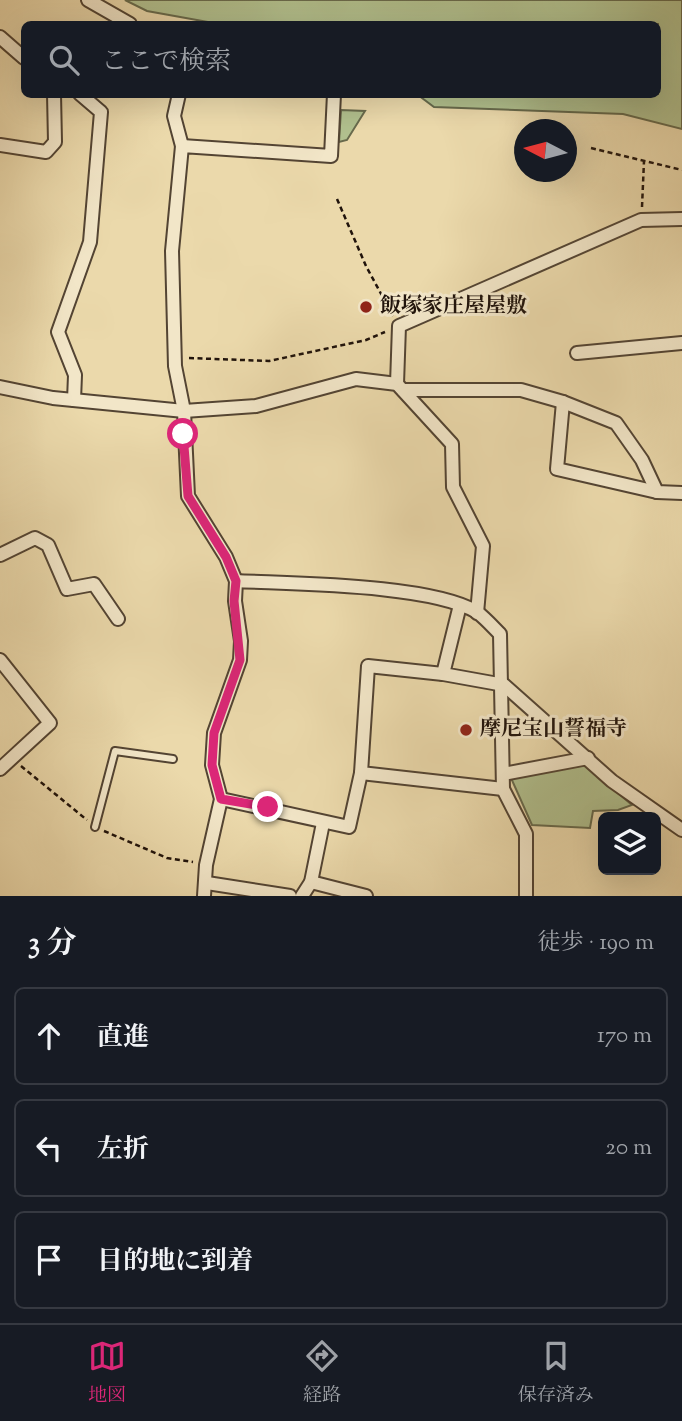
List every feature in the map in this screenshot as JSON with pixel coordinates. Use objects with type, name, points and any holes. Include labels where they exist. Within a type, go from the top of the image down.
[{"type":"street","points":[[88,0],[125,21]]},
{"type":"street","points":[[0,37],[21,55]]},
{"type":"street","points":[[0,145],[46,152],[55,142],[54,98]]},
{"type":"street","points":[[74,400],[75,375],[58,332],[90,242],[101,112],[85,98]]},
{"type":"street","points":[[178,98],[174,116],[183,146],[172,251],[175,357],[184,411],[188,496],[226,557],[236,581],[234,601],[240,660],[214,733],[212,765],[221,799],[206,865],[206,889],[290,896]]},
{"type":"street","points":[[183,146],[331,156],[334,98]]},
{"type":"street","points":[[477,613],[483,546],[453,487],[452,444],[400,387],[399,326],[641,220],[682,219]]},
{"type":"street","points":[[578,353],[682,343]]},
{"type":"street","points":[[0,387],[74,400],[184,411],[256,405],[356,379],[400,387],[520,390],[563,402],[616,423],[642,460],[657,492]]},
{"type":"street","points":[[563,402],[557,469],[657,492],[682,493]]},
{"type":"street","points":[[0,555],[35,538],[48,545],[67,589],[94,584],[118,619]]},
{"type":"street","points":[[236,581],[353,587],[420,596],[460,605],[477,613],[500,634],[504,685],[503,789],[526,834],[526,896]]},
{"type":"street","points":[[443,674],[460,605]]},
{"type":"street","points":[[0,660],[50,723],[0,769]]},
{"type":"street","points":[[221,799],[349,827],[361,773],[368,666],[443,674],[504,685],[612,781],[682,830]]},
{"type":"street","points":[[503,774],[588,758]]},
{"type":"street","points":[[361,773],[503,789]]},
{"type":"street","points":[[302,896],[311,882],[323,823]]},
{"type":"street","points":[[311,882],[366,896]]},
{"type":"lane","points":[[95,827],[115,751],[173,760]]},
{"type":"path","points":[[591,148],[682,170]]},
{"type":"path","points":[[641,220],[643,161]]},
{"type":"path","points":[[175,357],[269,360],[366,341],[399,326],[366,266],[337,199]]},
{"type":"green space","points":[[125,0],[682,0],[682,129],[623,114],[434,107],[422,98],[661,98],[661,21],[202,21],[147,11]]},
{"type":"green space","points":[[341,110],[365,111],[347,140],[339,142]]},
{"type":"green space","points":[[585,765],[632,805],[618,810],[593,811],[590,828],[532,825],[511,778]]},
{"type":"place","name":"飯塚家庄屋屋敷","points":[[366,307]]},
{"type":"place","name":"摩尼宝山誓福寺","points":[[466,730]]},
{"type":"route","points":[[183,434],[188,496],[226,557],[236,581],[234,601],[241,641],[240,660],[233,686],[223,704],[214,733],[212,765],[221,799],[268,807]]}]
